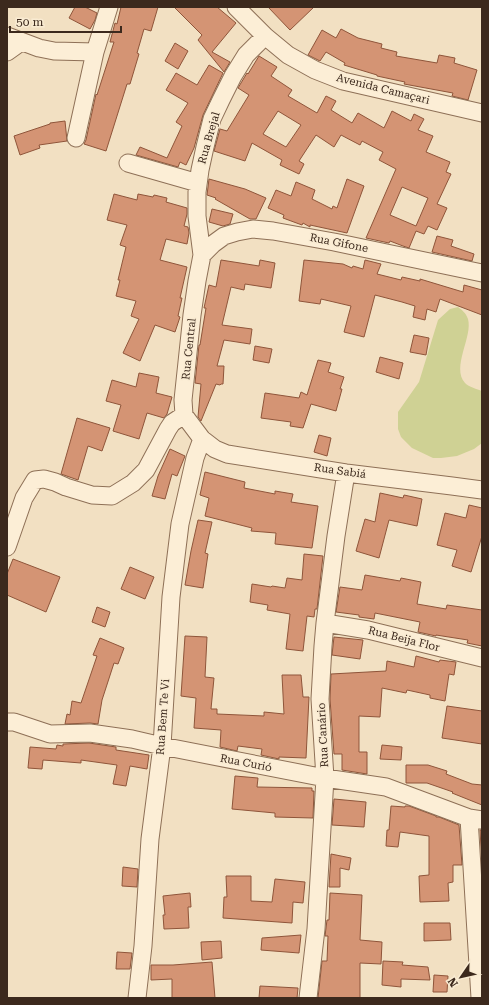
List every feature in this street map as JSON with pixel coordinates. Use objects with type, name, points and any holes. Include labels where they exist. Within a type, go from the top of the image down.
[{"type":"street","points":[[76,138],[94,52],[109,7]]},
{"type":"street","name":"Avenida Camaçari","points":[[236,7],[265,36],[288,55],[315,70],[343,81],[482,113]]},
{"type":"street","name":"Rua Brejal","points":[[202,255],[197,216],[197,192],[200,170],[212,120],[233,76],[246,55],[265,36]]},
{"type":"street","points":[[7,52],[14,39],[39,48],[94,52]]},
{"type":"street","points":[[128,163],[198,183]]},
{"type":"street","name":"Rua Gifone","points":[[202,255],[224,236],[253,229],[334,242],[482,273]]},
{"type":"street","name":"Rua Central","points":[[184,414],[183,400],[192,315],[202,255]]},
{"type":"street","points":[[7,547],[24,498],[35,480],[44,479],[92,495],[112,496],[134,482],[146,470],[172,423],[184,414],[202,438]]},
{"type":"street","name":"Rua Sabiá","points":[[202,438],[215,449],[227,454],[346,473],[482,490]]},
{"type":"street","name":"Rua Bem Te Vi","points":[[137,998],[150,839],[162,746],[171,597],[180,524],[194,458],[202,438]]},
{"type":"street","name":"Rua Canário","points":[[308,998],[316,929],[325,778],[320,699],[325,623],[346,473]]},
{"type":"street","name":"Rua Beija Flor","points":[[325,623],[368,630],[482,658]]},
{"type":"street","name":"Rua Curió","points":[[7,722],[14,722],[50,734],[90,733],[132,739],[325,778],[386,787],[475,819]]},
{"type":"street","points":[[475,819],[480,998]]},
{"type":"green space","points":[[458,307],[466,315],[469,326],[461,360],[461,376],[465,383],[482,391],[482,443],[474,449],[457,456],[433,458],[412,448],[401,437],[398,429],[398,412],[419,382],[438,320],[450,309]]},
{"type":"building","points":[[75,7],[85,7],[97,13],[90,29],[69,18]]},
{"type":"building","points":[[121,7],[158,7],[151,31],[144,29],[137,53],[139,54],[130,84],[127,84],[106,151],[84,144],[96,94],[97,95],[114,42],[110,42],[115,23],[117,24]]},
{"type":"building","points":[[174,7],[217,7],[236,23],[212,52],[230,62],[224,72],[198,40],[202,35]]},
{"type":"building","points":[[268,7],[314,7],[290,30]]},
{"type":"building","points":[[341,29],[358,38],[382,44],[381,48],[397,52],[396,56],[437,63],[439,55],[455,58],[454,63],[477,70],[468,100],[452,96],[453,93],[404,84],[405,82],[377,76],[344,65],[345,63],[326,52],[320,61],[308,55],[322,30],[336,38]]},
{"type":"building","points":[[175,43],[188,51],[178,69],[165,61]]},
{"type":"building","points":[[259,56],[277,67],[271,76],[292,90],[288,96],[317,113],[326,96],[336,101],[331,110],[352,123],[358,113],[384,128],[392,111],[411,121],[414,114],[424,119],[418,130],[433,136],[426,152],[450,162],[446,172],[451,174],[437,204],[447,208],[437,230],[428,226],[424,234],[416,231],[409,248],[390,241],[389,243],[366,238],[396,169],[379,160],[383,152],[362,141],[360,145],[341,135],[334,147],[316,135],[299,161],[304,164],[299,174],[280,165],[282,160],[252,143],[245,161],[214,151],[220,129],[227,131],[249,95],[238,88],[247,73],[248,74]],"holes":[[[278,111],[301,125],[286,147],[263,134]],[[402,187],[428,198],[416,226],[390,215]]]},
{"type":"building","points":[[209,65],[223,73],[203,115],[194,148],[186,165],[180,162],[178,167],[136,155],[140,147],[167,158],[182,126],[176,122],[188,103],[166,90],[176,73],[197,85]]},
{"type":"building","points":[[65,121],[67,141],[39,145],[40,148],[20,155],[14,136],[50,123]]},
{"type":"building","points":[[209,179],[245,189],[266,198],[256,219],[250,219],[215,199],[216,198],[207,195]]},
{"type":"building","points":[[347,179],[364,186],[347,233],[310,225],[310,227],[303,223],[302,225],[283,218],[284,215],[268,208],[276,190],[291,196],[296,182],[315,190],[312,199],[332,209],[333,206],[337,208]]},
{"type":"building","points":[[114,194],[137,200],[138,194],[153,197],[154,195],[167,198],[166,202],[187,208],[184,226],[188,227],[189,233],[187,244],[166,239],[160,260],[187,267],[180,298],[182,298],[178,316],[180,317],[175,332],[155,325],[140,361],[123,353],[139,319],[131,316],[136,301],[116,296],[120,280],[118,280],[126,247],[120,245],[127,225],[107,220]]},
{"type":"building","points":[[212,209],[233,214],[230,224],[223,226],[209,222]]},
{"type":"building","points":[[437,236],[453,240],[451,246],[474,254],[472,261],[432,252]]},
{"type":"building","points":[[221,260],[259,266],[260,260],[275,263],[271,288],[245,284],[244,290],[231,287],[222,325],[252,329],[250,344],[224,340],[217,366],[224,366],[223,384],[216,384],[201,421],[198,417],[201,384],[195,383],[199,345],[209,285],[216,287]]},
{"type":"building","points":[[304,260],[343,264],[352,268],[353,266],[363,269],[365,260],[381,264],[377,274],[401,280],[402,277],[420,281],[420,279],[463,292],[464,285],[482,290],[482,315],[440,299],[436,312],[427,309],[425,320],[413,317],[415,306],[375,295],[364,337],[344,332],[351,306],[321,299],[320,304],[299,301]]},
{"type":"building","points":[[414,335],[429,338],[426,355],[410,352]]},
{"type":"building","points":[[255,346],[272,349],[269,363],[253,360]]},
{"type":"building","points":[[380,357],[403,363],[399,379],[376,372]]},
{"type":"building","points":[[318,360],[331,363],[328,372],[344,377],[336,411],[311,404],[303,428],[290,426],[291,422],[261,418],[265,393],[299,398],[301,392],[307,395]]},
{"type":"building","points":[[139,373],[159,377],[156,393],[172,397],[167,414],[164,418],[147,413],[139,439],[113,431],[121,405],[106,401],[112,380],[136,387]]},
{"type":"building","points":[[77,418],[110,428],[102,451],[88,446],[78,480],[61,474]]},
{"type":"building","points":[[319,435],[331,438],[327,456],[314,452]]},
{"type":"building","points":[[170,449],[185,456],[177,476],[172,474],[165,499],[152,496],[158,476]]},
{"type":"building","points":[[205,472],[245,482],[244,488],[275,494],[275,491],[293,494],[291,502],[318,506],[312,548],[275,544],[276,533],[251,531],[252,528],[205,516],[209,498],[200,495]]},
{"type":"building","points":[[380,493],[403,498],[404,495],[422,499],[417,526],[389,520],[379,558],[356,551],[365,519],[375,522]]},
{"type":"building","points":[[469,505],[482,508],[482,536],[471,572],[452,566],[457,550],[437,545],[445,513],[466,518]]},
{"type":"building","points":[[198,520],[212,522],[205,553],[208,554],[203,588],[185,585]]},
{"type":"building","points":[[304,554],[323,556],[317,609],[315,609],[314,617],[307,616],[303,651],[286,649],[290,614],[267,610],[268,605],[250,602],[252,584],[285,588],[287,578],[302,580]]},
{"type":"building","points":[[13,559],[60,577],[46,612],[7,595],[7,574]]},
{"type":"building","points":[[130,567],[154,577],[145,599],[121,589]]},
{"type":"building","points":[[365,575],[400,581],[401,578],[421,582],[417,604],[446,609],[447,605],[482,610],[482,646],[467,643],[468,640],[418,632],[420,622],[375,613],[374,619],[359,617],[359,615],[336,612],[340,587],[362,590]]},
{"type":"building","points":[[97,607],[110,612],[105,627],[92,622]]},
{"type":"building","points":[[185,636],[207,637],[205,677],[214,678],[211,709],[217,709],[217,714],[264,716],[264,712],[284,714],[282,675],[301,675],[303,697],[309,697],[306,758],[279,757],[279,759],[261,755],[262,749],[238,746],[237,751],[220,747],[221,730],[194,728],[196,698],[181,696]]},
{"type":"building","points":[[334,637],[363,640],[360,659],[332,655]]},
{"type":"building","points":[[100,638],[124,648],[118,664],[114,663],[102,700],[98,724],[65,724],[67,714],[70,715],[72,701],[81,703],[97,656],[93,655]]},
{"type":"building","points":[[416,656],[439,662],[440,660],[456,662],[454,675],[449,674],[445,701],[430,698],[430,695],[407,690],[406,693],[382,688],[380,717],[359,716],[359,752],[367,752],[367,774],[342,770],[342,754],[334,754],[330,699],[331,674],[386,671],[387,661],[414,667]]},
{"type":"building","points":[[447,706],[482,711],[482,744],[442,738]]},
{"type":"building","points":[[89,743],[116,747],[116,750],[149,755],[147,769],[130,766],[126,786],[113,784],[117,765],[81,760],[81,763],[43,760],[42,769],[28,768],[30,747],[56,749],[57,745],[63,746],[63,744]]},
{"type":"building","points":[[382,745],[402,747],[401,760],[380,759]]},
{"type":"building","points":[[406,765],[428,765],[447,771],[446,774],[472,784],[482,785],[482,805],[452,793],[453,792],[427,783],[406,783]]},
{"type":"building","points":[[235,776],[258,778],[257,787],[312,788],[312,791],[314,791],[313,818],[275,817],[275,813],[232,809]]},
{"type":"building","points":[[334,799],[366,802],[364,827],[332,825]]},
{"type":"building","points":[[391,806],[409,806],[459,825],[462,865],[453,865],[453,882],[448,883],[449,901],[420,902],[419,876],[429,875],[429,836],[400,832],[398,847],[386,846]]},
{"type":"building","points":[[480,830],[482,830],[482,865]]},
{"type":"building","points":[[331,854],[351,858],[349,870],[340,868],[340,887],[329,887]]},
{"type":"building","points":[[123,867],[138,869],[137,887],[122,886]]},
{"type":"building","points":[[226,876],[251,876],[251,901],[272,902],[275,879],[305,882],[303,903],[293,902],[292,923],[223,918],[224,897],[227,897]]},
{"type":"building","points":[[190,893],[191,907],[188,907],[189,928],[164,929],[163,915],[165,915],[163,896]]},
{"type":"building","points":[[330,893],[362,895],[360,940],[382,942],[381,964],[360,963],[360,998],[318,998],[322,961],[327,961],[328,936],[325,936],[327,920],[329,920]]},
{"type":"building","points":[[424,923],[450,923],[451,940],[424,941]]},
{"type":"building","points":[[301,935],[299,953],[261,950],[262,938]]},
{"type":"building","points":[[221,941],[222,958],[202,960],[201,942]]},
{"type":"building","points":[[117,952],[132,953],[130,969],[116,969]]},
{"type":"building","points":[[383,961],[403,962],[402,965],[428,967],[430,980],[401,979],[401,987],[382,985]]},
{"type":"building","points":[[212,962],[215,998],[172,998],[172,979],[151,980],[151,965]]},
{"type":"building","points":[[434,975],[448,976],[447,992],[433,992]]},
{"type":"building","points":[[260,986],[298,988],[297,998],[259,998]]}]
